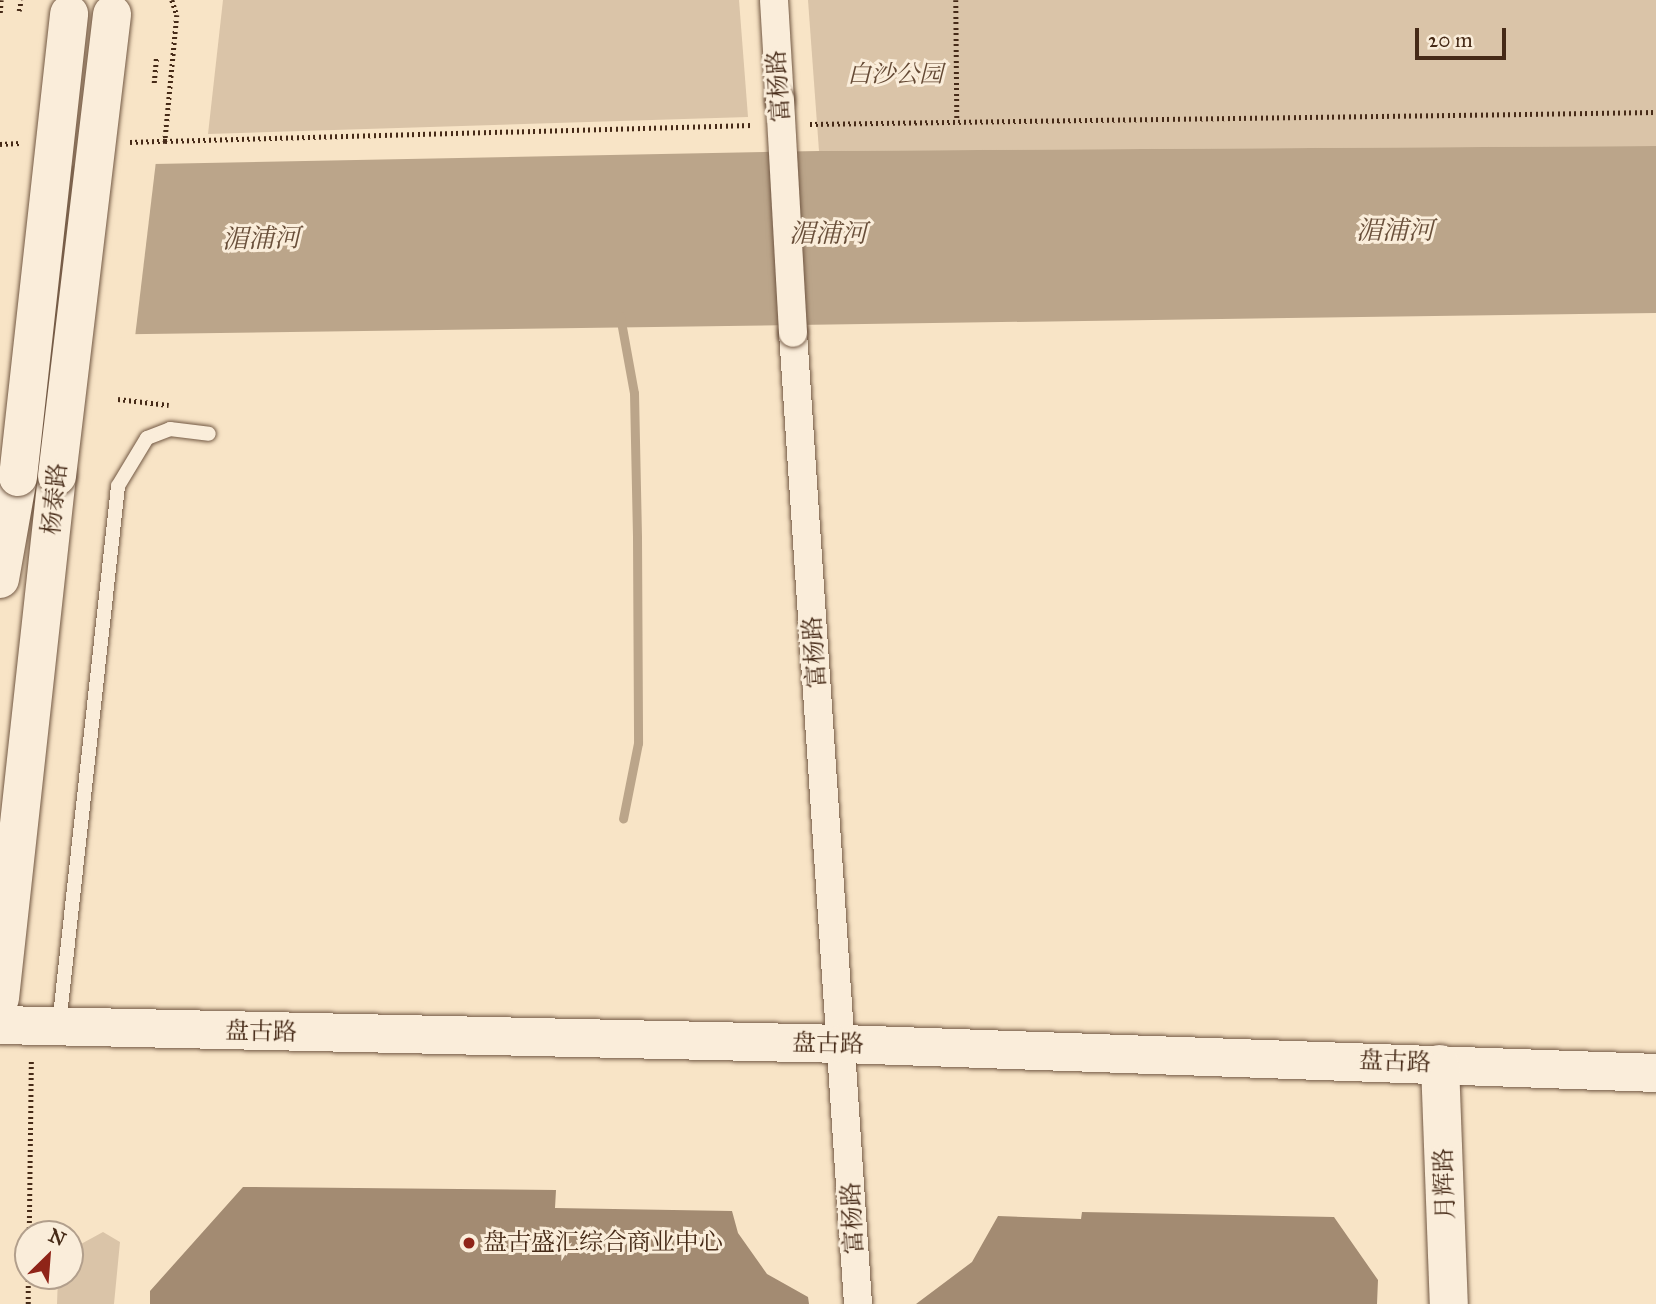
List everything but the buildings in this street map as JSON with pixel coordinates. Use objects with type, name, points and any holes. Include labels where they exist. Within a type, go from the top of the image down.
[{"type":"street","name":"富杨路","points":[[774,0],[793,333],[843,1044],[858,1304]]},
{"type":"street","name":"杨泰路","points":[[0,579],[18,477],[69,7]]},
{"type":"street","name":"杨泰路","points":[[0,998],[57,477],[113,7]]},
{"type":"street","name":"盘古路","points":[[0,1025],[843,1044],[1656,1073]]},
{"type":"street","name":"月辉路","points":[[1440,1064],[1449,1304]]},
{"type":"lane","points":[[59,1027],[118,486],[147,438],[170,429],[209,434]]},
{"type":"path","points":[[0,13],[2,0]]},
{"type":"path","points":[[19,11],[21,0]]},
{"type":"path","points":[[172,0],[177,15],[164,141],[762,125]]},
{"type":"path","points":[[956,0],[957,120]]},
{"type":"path","points":[[154,83],[156,58]]},
{"type":"path","points":[[804,124],[1656,112]]},
{"type":"path","points":[[118,399],[184,407]]},
{"type":"green space","points":[[223,0],[739,0],[748,117],[208,134]]},
{"type":"green space","name":"白沙公园","points":[[808,0],[1656,0],[1656,146],[819,151]]},
{"type":"green space","points":[[103,1232],[120,1242],[114,1304],[57,1304],[58,1290],[84,1290],[84,1242]]},
{"type":"water","name":"湄浦河","points":[[1656,146],[1656,313],[0,336],[0,167],[819,151]]},
{"type":"pier","points":[[156,161],[135,337],[59,338],[79,162]]},
{"type":"pier","points":[[69,162],[49,339],[0,339],[0,164]]},
{"type":"waterway","points":[[620,316],[634,393],[637,538],[638,743],[623,819]]},
{"type":"place","name":"盘古盛汇综合商业中心","points":[[469,1243]]}]
